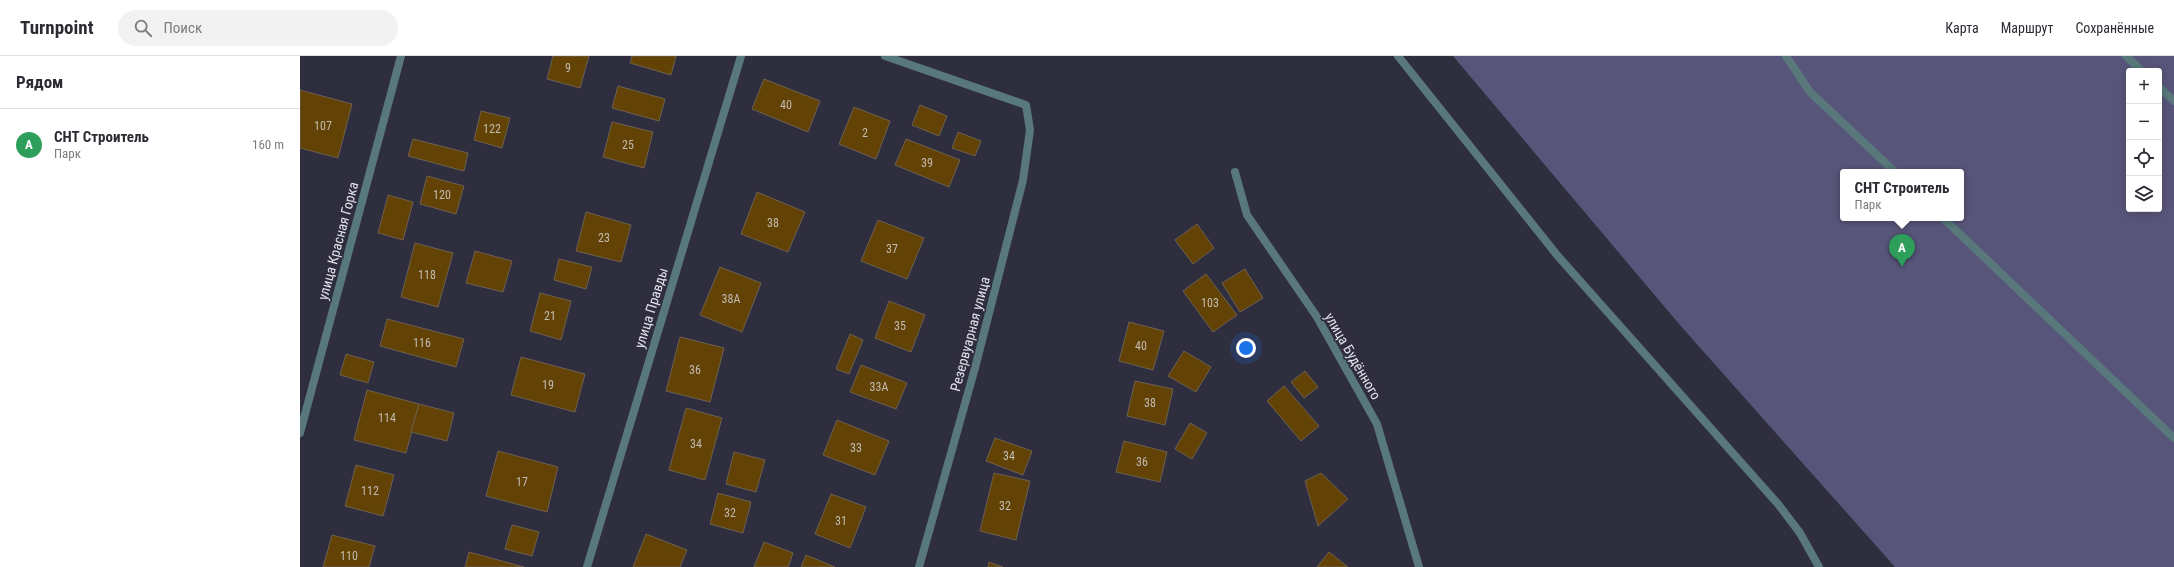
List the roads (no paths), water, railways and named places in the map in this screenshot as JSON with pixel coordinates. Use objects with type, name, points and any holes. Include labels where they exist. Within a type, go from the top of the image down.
[{"type":"street","name":"улица Красная Горка","points":[[300,433],[401,56]]},
{"type":"street","name":"улица Правды","points":[[587,567],[741,56]]},
{"type":"street","name":"Резервуарная улица","points":[[885,56],[1026,105],[1030,130],[1022,180],[975,368],[919,567]]},
{"type":"street","points":[[1398,56],[1557,255],[1778,504],[1800,533],[1819,567]]},
{"type":"street","points":[[1786,56],[1810,92],[1892,169]]},
{"type":"street","points":[[2126,56],[2139,68]]},
{"type":"street","points":[[2162,90],[2174,101]]},
{"type":"street","name":"улица Будённого","points":[[1235,172],[1247,215],[1317,317],[1377,424],[1419,567]]},
{"type":"street","points":[[1946,221],[2174,438]]},
{"type":"place","name":"СНТ Строитель","points":[[1902,267]]}]
